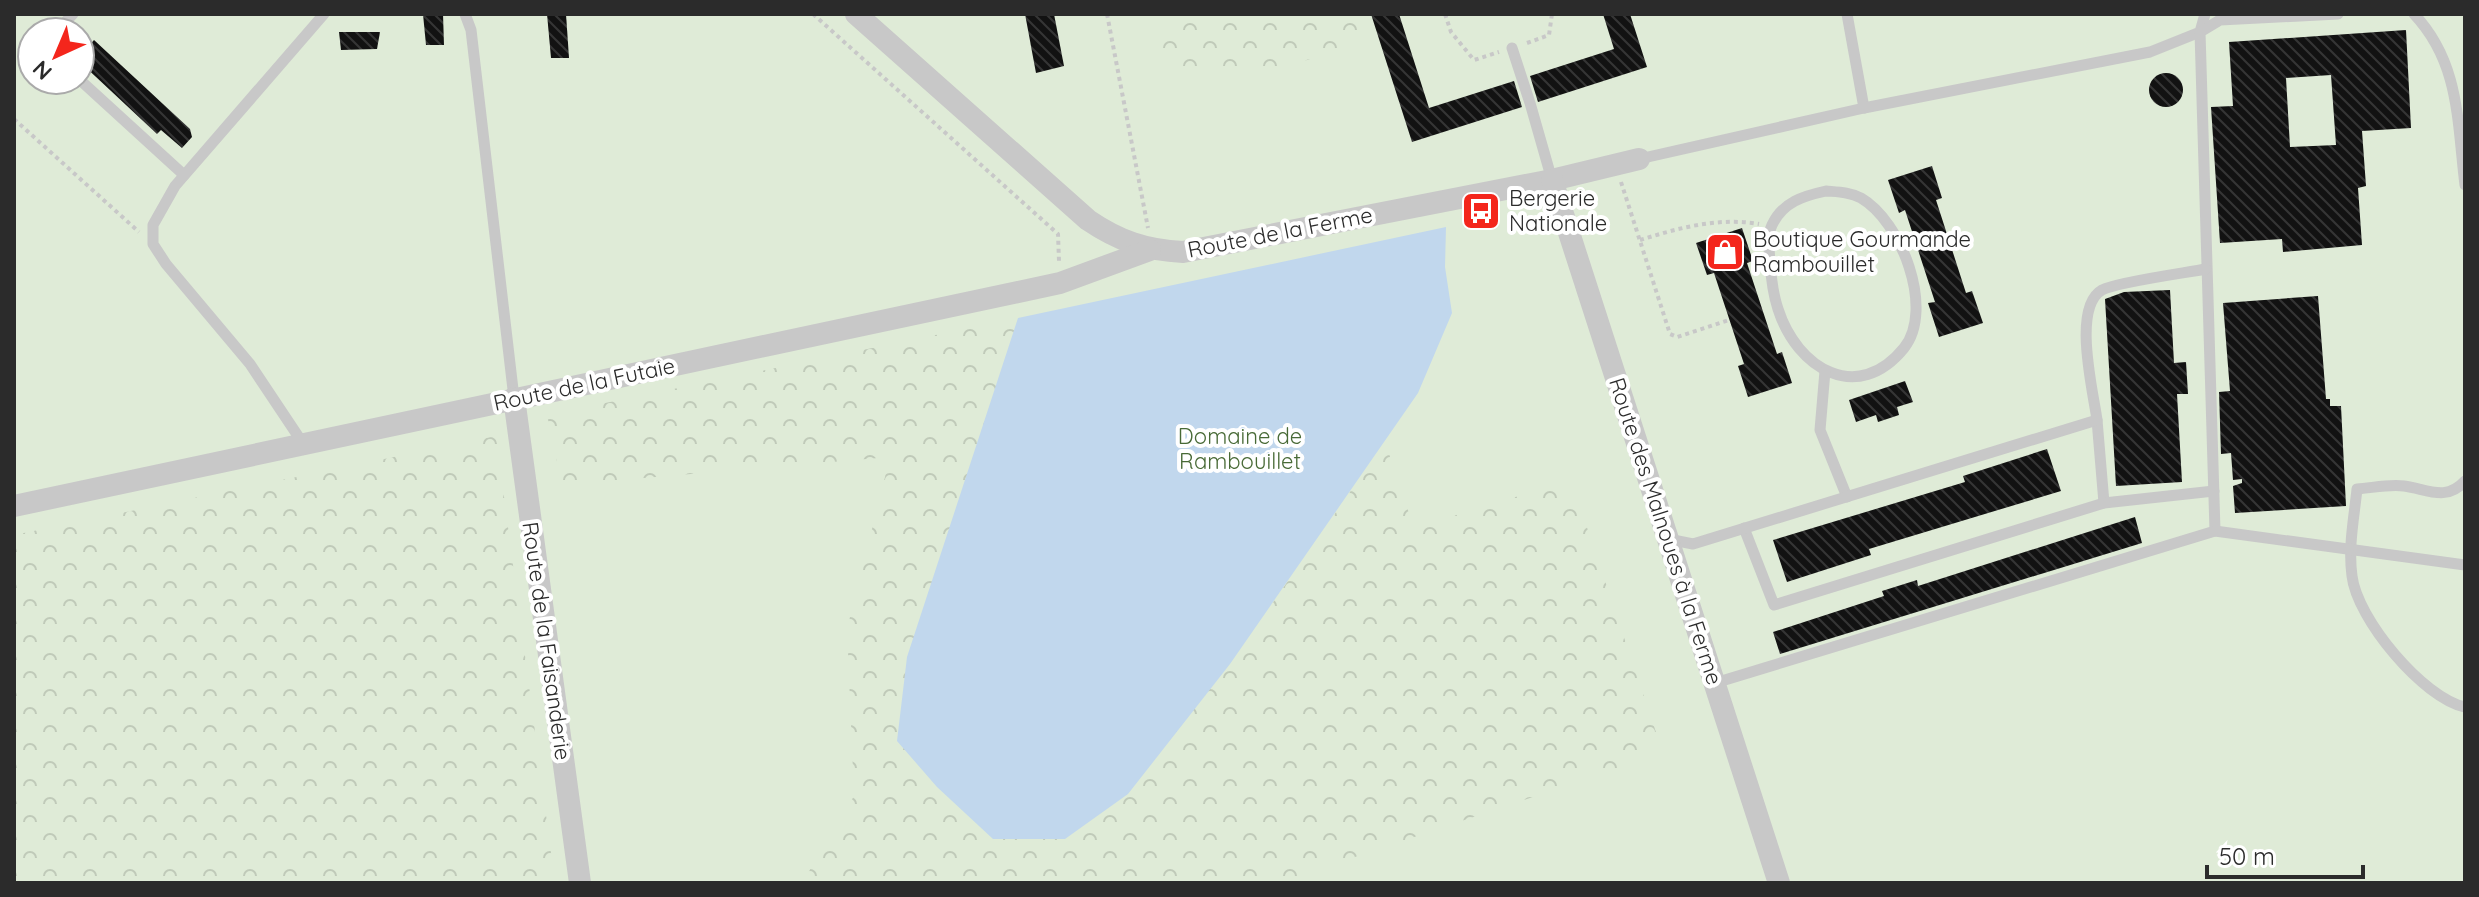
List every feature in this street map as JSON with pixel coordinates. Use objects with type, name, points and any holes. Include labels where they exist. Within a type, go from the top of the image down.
[{"type":"street","name":"Route de la Ferme","points":[[856,14],[1088,220],[1114,238],[1150,250],[1183,252],[1552,180],[1639,159]]},
{"type":"street","name":"Route des Malnoues à la Ferme","points":[[1552,180],[1779,883]]},
{"type":"street","name":"Route de la Futaie","points":[[14,506],[1060,283],[1150,250]]},
{"type":"street","name":"Route de la Faisanderie","points":[[514,398],[580,883]]},
{"type":"lane","points":[[304,446],[250,364],[153,244],[153,225],[159,209],[184,175],[324,14]]},
{"type":"lane","points":[[465,14],[471,30],[514,398]]},
{"type":"lane","points":[[1847,14],[1864,108]]},
{"type":"lane","points":[[2205,14],[2200,32],[2215,531]]},
{"type":"lane","points":[[1639,159],[1864,108],[2150,52],[2200,32],[2220,20],[2338,14]]},
{"type":"lane","points":[[2414,14],[2431,32],[2452,74],[2465,185]]},
{"type":"lane","points":[[1512,48],[1552,180]]},
{"type":"lane","points":[[96,95],[184,175]]},
{"type":"lane","points":[[1826,191],[1850,193],[1880,214],[1905,255],[1912,277],[1915,306],[1915,324],[1909,342],[1894,361],[1875,373],[1854,379],[1825,371],[1804,355],[1778,309],[1771,274],[1771,227],[1785,207],[1800,196],[1826,191]]},
{"type":"lane","points":[[2104,503],[2085,327],[2090,302],[2103,289],[2206,269]]},
{"type":"lane","points":[[1825,371],[1820,430],[1847,497]]},
{"type":"lane","points":[[1668,539],[1693,544],[2097,420]]},
{"type":"lane","points":[[2465,481],[2457,490],[2442,494],[2401,485],[2357,489],[2351,550],[2352,578],[2360,606],[2417,678],[2438,697],[2465,707]]},
{"type":"lane","points":[[1744,528],[1774,605],[2104,503],[2214,491]]},
{"type":"lane","points":[[1715,683],[2215,531],[2465,565]]},
{"type":"path","points":[[813,14],[1058,234],[1060,283]]},
{"type":"path","points":[[1107,14],[1146,205],[1150,250]]},
{"type":"path","points":[[1445,14],[1451,32],[1474,60],[1549,35],[1552,14]]},
{"type":"path","points":[[14,119],[153,244]]},
{"type":"path","points":[[1615,165],[1670,334],[1677,337],[1729,320]]},
{"type":"path","points":[[1640,240],[1693,224],[1741,221],[1771,227]]},
{"type":"green space","name":"Domaine de Rambouillet","points":[[14,14],[2465,14],[2465,883],[14,883]]},
{"type":"green space","points":[[1155,14],[1357,14],[1367,40],[1292,65],[1167,75]]},
{"type":"green space","points":[[1018,318],[984,429],[1230,664],[1385,442],[1414,528],[1571,480],[1663,753],[1278,883],[802,883],[854,796],[847,629],[890,457],[562,485],[547,415]]},
{"type":"green space","points":[[496,436],[555,883],[14,883],[14,535]]},
{"type":"water","points":[[1446,227],[1445,267],[1452,313],[1418,393],[1230,664],[1128,794],[1065,839],[993,839],[937,787],[897,741],[907,657],[1018,318]]},
{"type":"building","points":[[423,14],[443,14],[444,45],[426,45]]},
{"type":"building","points":[[547,14],[566,14],[569,58],[551,58]]},
{"type":"building","points":[[1025,14],[1054,14],[1064,66],[1036,73]]},
{"type":"building","points":[[1371,14],[1399,14],[1429,108],[1514,81],[1522,107],[1412,142]]},
{"type":"building","points":[[1603,14],[1630,14],[1647,67],[1538,102],[1530,76],[1614,49]]},
{"type":"building","points":[[2406,30],[2411,128],[2362,131],[2366,186],[2358,188],[2362,245],[2283,252],[2282,239],[2220,243],[2211,107],[2233,106],[2229,42]],"holes":[[[2331,75],[2336,145],[2290,147],[2286,78]]]},
{"type":"building","points":[[339,32],[380,32],[377,49],[341,50]]},
{"type":"building","points":[[96,42],[190,129],[192,137],[182,148],[161,130],[157,134],[96,77]]},
{"type":"building","points":[[2166,73],[2178,78],[2183,90],[2178,102],[2166,107],[2154,102],[2149,90],[2154,78]]},
{"type":"building","points":[[1932,166],[1942,198],[1936,200],[1966,293],[1972,291],[1983,323],[1939,337],[1928,303],[1935,302],[1905,210],[1899,213],[1888,180]]},
{"type":"building","points":[[1742,228],[1753,261],[1747,263],[1777,354],[1782,352],[1792,383],[1748,397],[1738,366],[1744,364],[1714,273],[1707,275],[1696,243]]},
{"type":"building","points":[[2170,290],[2174,363],[2186,362],[2188,394],[2177,394],[2182,482],[2116,486],[2105,299],[2124,292]]},
{"type":"building","points":[[2318,296],[2326,399],[2330,399],[2330,406],[2341,406],[2346,506],[2235,513],[2233,486],[2242,483],[2242,479],[2233,480],[2231,453],[2221,454],[2219,392],[2230,391],[2223,303]]},
{"type":"building","points":[[1905,381],[1913,402],[1897,407],[1899,415],[1878,422],[1876,415],[1856,422],[1849,400]]},
{"type":"building","points":[[2047,449],[2061,491],[1869,549],[1871,555],[1787,582],[1773,540],[1965,482],[1963,476]]},
{"type":"building","points":[[2135,517],[2142,543],[1780,654],[1773,632],[1884,596],[1882,591],[1917,580],[1918,586]]},
{"type":"place","name":"Bergerie Nationale","points":[[1481,211]]},
{"type":"place","name":"Boutique Gourmande Rambouillet","points":[[1725,252]]}]
